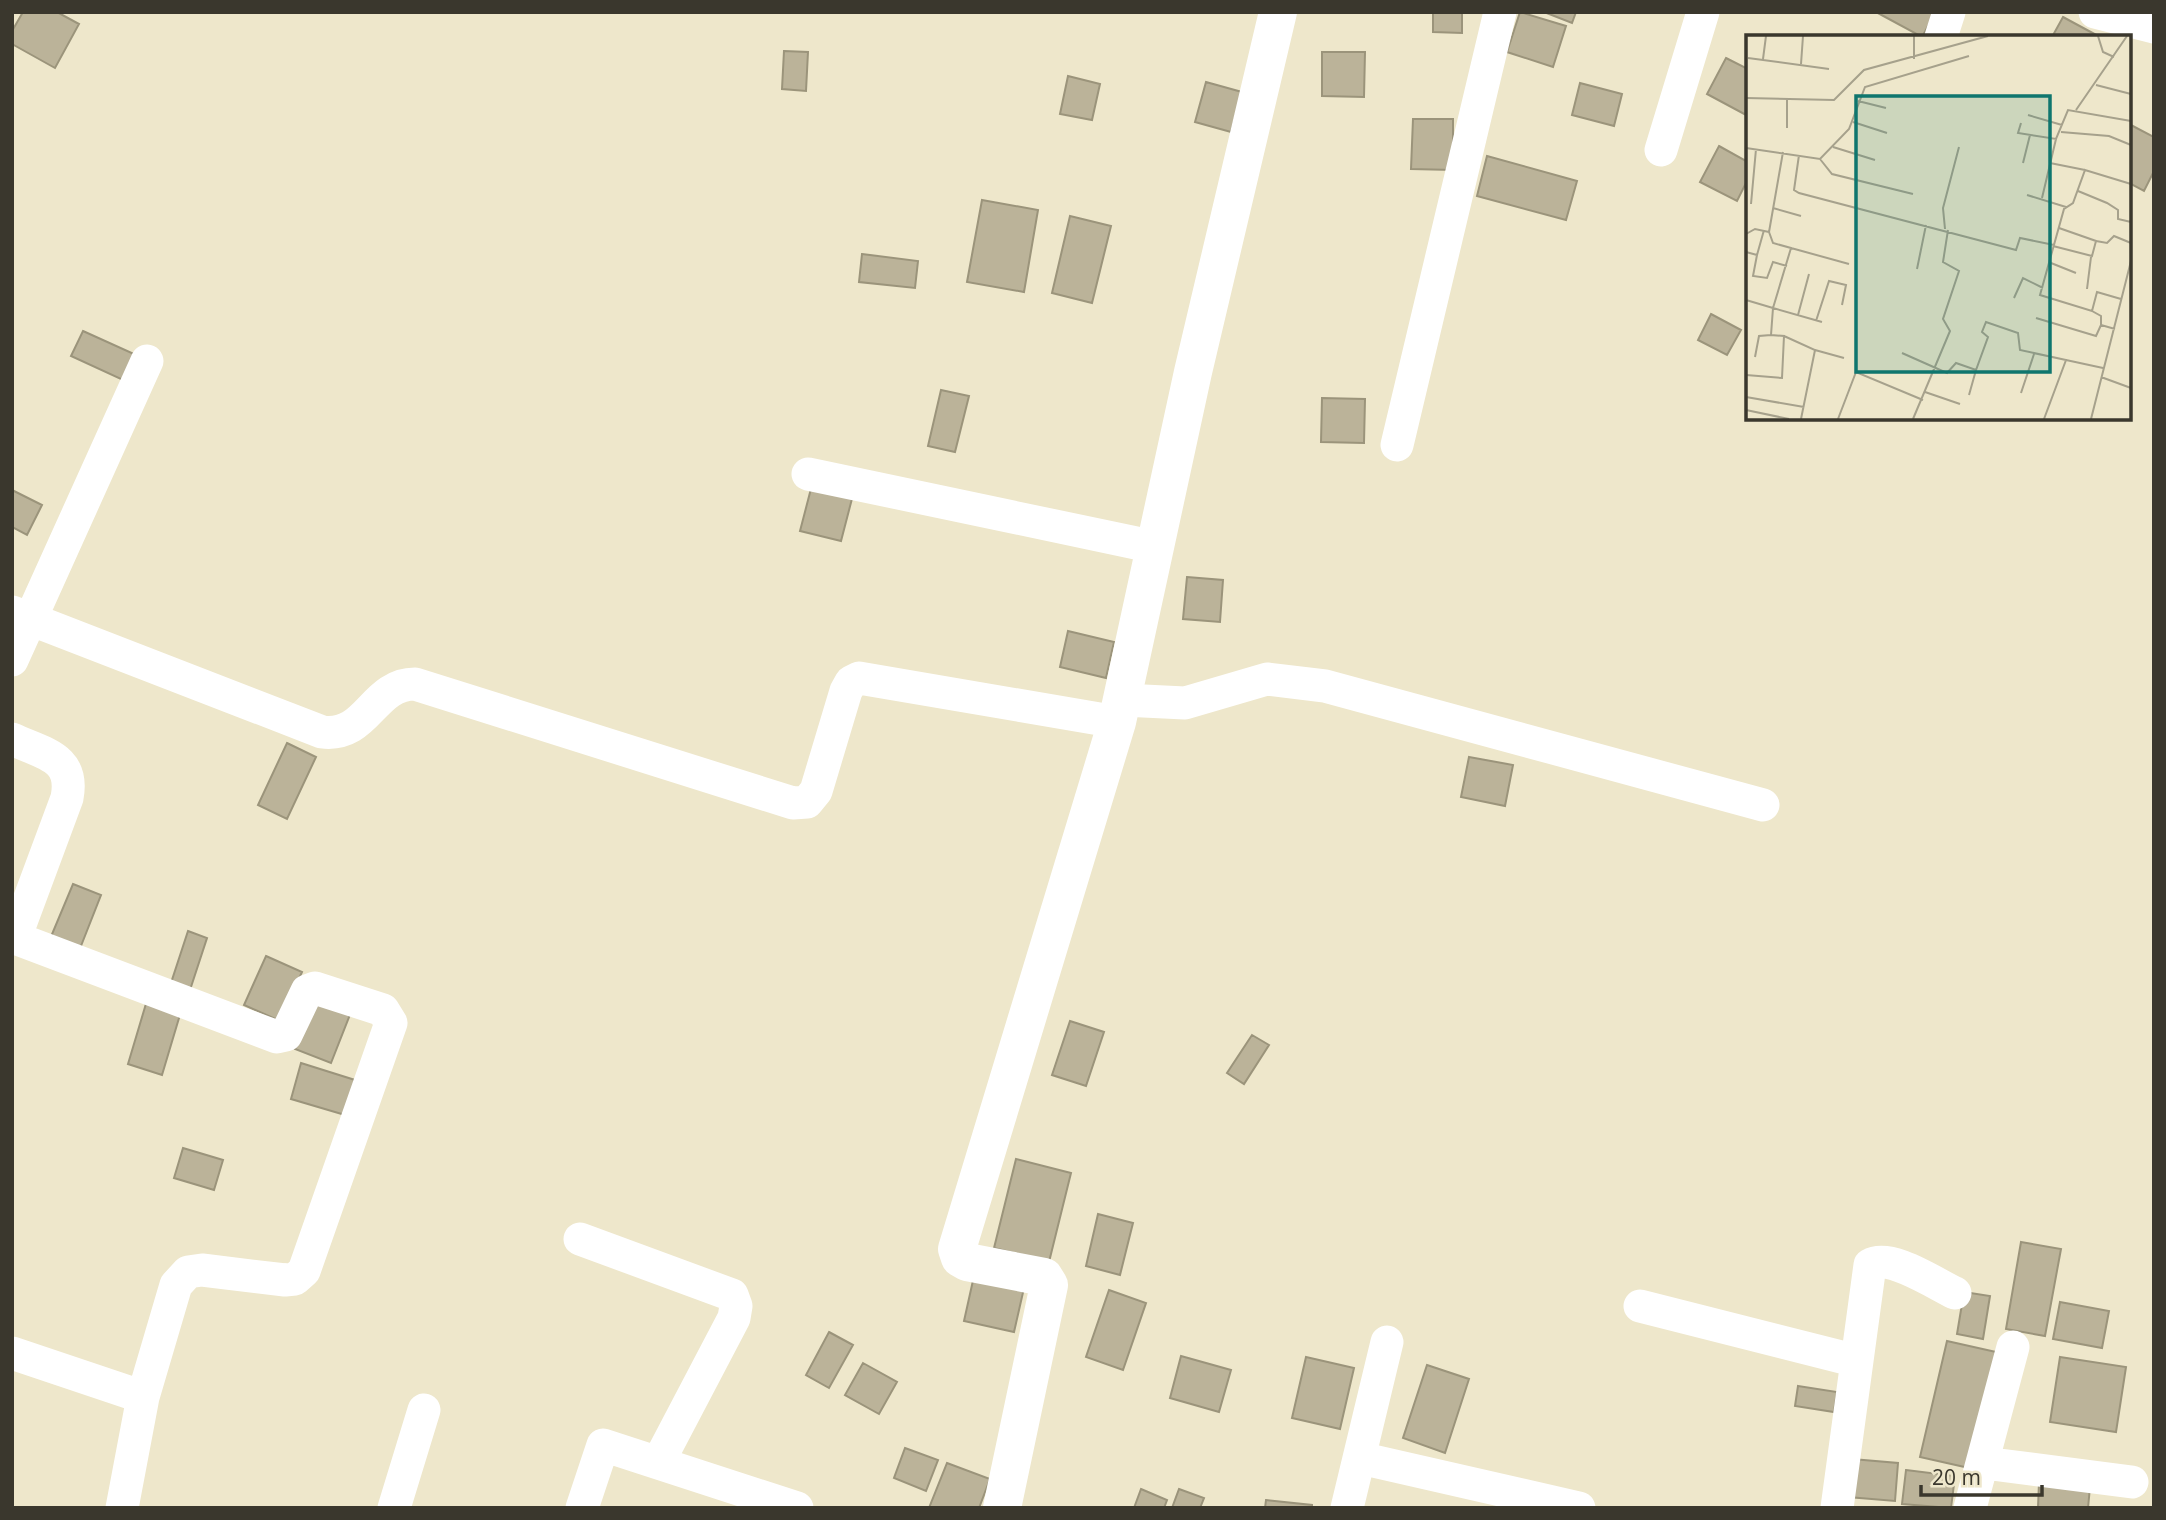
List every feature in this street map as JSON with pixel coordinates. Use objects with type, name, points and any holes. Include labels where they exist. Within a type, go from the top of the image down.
[{"type":"street","points":[[1002,1508],[1049,1285],[1044,1277],[967,1262],[960,1258],[957,1249],[1120,711],[1278,12]]},
{"type":"street","points":[[1396,445],[1500,12]]},
{"type":"street","points":[[1661,150],[1703,12]]},
{"type":"street","points":[[1942,35],[1949,12]]},
{"type":"street","points":[[12,660],[20,616],[147,361]]},
{"type":"street","points":[[808,474],[1155,547]]},
{"type":"street","points":[[20,616],[322,732],[336,734],[350,729],[389,691],[401,684],[415,684],[793,803],[807,802],[816,791],[846,691],[851,681],[859,678],[1120,711],[1185,703],[1267,679],[1306,683],[1763,805]]},
{"type":"street","points":[[12,739],[57,760],[65,766],[71,779],[67,798],[14,938],[276,1037],[286,1035],[307,991],[315,988],[383,1010],[391,1023],[304,1271],[295,1279],[285,1280],[202,1270],[188,1272],[176,1285],[143,1397],[122,1508]]},
{"type":"street","points":[[580,1239],[732,1295],[736,1306],[734,1318],[659,1461]]},
{"type":"street","points":[[1837,1508],[1870,1265],[1877,1261],[1890,1261],[1955,1293]]},
{"type":"street","points":[[1640,1306],[1857,1361]]},
{"type":"street","points":[[1347,1508],[1387,1342]]},
{"type":"street","points":[[1970,1508],[2013,1347]]},
{"type":"street","points":[[12,1353],[143,1397]]},
{"type":"street","points":[[394,1508],[424,1410]]},
{"type":"street","points":[[582,1508],[603,1445],[797,1508]]},
{"type":"street","points":[[1360,1458],[1579,1508]]},
{"type":"street","points":[[1984,1463],[2132,1482]]},
{"type":"building","points":[[23,12],[57,12],[79,24],[55,68],[12,44],[12,31]]},
{"type":"building","points":[[1433,12],[1462,12],[1462,33],[1433,32]]},
{"type":"building","points":[[1520,12],[1566,26],[1553,67],[1507,52]]},
{"type":"building","points":[[1544,12],[1576,12],[1572,23]]},
{"type":"building","points":[[1876,12],[1936,12],[1923,35],[1918,35]]},
{"type":"building","points":[[2063,17],[2096,35],[2053,35]]},
{"type":"building","points":[[784,51],[808,52],[806,91],[782,89]]},
{"type":"building","points":[[1322,52],[1365,52],[1364,97],[1322,96]]},
{"type":"building","points":[[1726,58],[1746,68],[1746,115],[1707,94]]},
{"type":"building","points":[[1068,76],[1100,84],[1092,120],[1060,114]]},
{"type":"building","points":[[1206,82],[1242,92],[1231,132],[1195,122]]},
{"type":"building","points":[[1580,83],[1622,94],[1614,126],[1572,115]]},
{"type":"building","points":[[1413,119],[1453,119],[1453,170],[1411,169]]},
{"type":"building","points":[[2131,125],[2154,137],[2154,171],[2144,191],[2131,184]]},
{"type":"building","points":[[1719,146],[1746,161],[1746,183],[1737,201],[1700,182]]},
{"type":"building","points":[[1487,156],[1577,181],[1566,220],[1477,196]]},
{"type":"building","points":[[982,200],[1038,210],[1024,292],[967,282]]},
{"type":"building","points":[[1070,216],[1111,226],[1092,303],[1052,293]]},
{"type":"building","points":[[862,254],[918,261],[915,288],[859,282]]},
{"type":"building","points":[[1711,314],[1741,330],[1727,355],[1698,340]]},
{"type":"building","points":[[83,331],[134,354],[123,380],[71,356]]},
{"type":"building","points":[[941,390],[969,396],[955,452],[928,446]]},
{"type":"building","points":[[1322,398],[1365,399],[1364,443],[1321,442]]},
{"type":"building","points":[[813,481],[854,491],[841,541],[800,531]]},
{"type":"building","points":[[12,490],[42,505],[27,535],[12,527]]},
{"type":"building","points":[[1187,577],[1223,580],[1220,622],[1183,619]]},
{"type":"building","points":[[1068,631],[1114,642],[1106,678],[1060,667]]},
{"type":"building","points":[[287,743],[316,757],[287,819],[258,805]]},
{"type":"building","points":[[1469,757],[1513,765],[1505,806],[1461,797]]},
{"type":"building","points":[[73,884],[101,895],[79,951],[50,939]]},
{"type":"building","points":[[188,931],[207,938],[190,990],[171,983]]},
{"type":"building","points":[[266,956],[302,972],[280,1021],[244,1005]]},
{"type":"building","points":[[316,993],[353,1007],[331,1063],[295,1049]]},
{"type":"building","points":[[148,997],[182,1008],[162,1075],[128,1064]]},
{"type":"building","points":[[1070,1021],[1104,1032],[1086,1086],[1052,1075]]},
{"type":"building","points":[[1252,1035],[1269,1045],[1244,1084],[1227,1073]]},
{"type":"building","points":[[301,1063],[355,1080],[345,1115],[291,1099]]},
{"type":"building","points":[[183,1148],[223,1160],[214,1190],[174,1178]]},
{"type":"building","points":[[1016,1159],[1071,1173],[1049,1262],[994,1248]]},
{"type":"building","points":[[1098,1214],[1133,1223],[1120,1275],[1086,1266]]},
{"type":"building","points":[[2021,1242],[2061,1249],[2045,1336],[2006,1329]]},
{"type":"building","points":[[974,1276],[1024,1288],[1014,1332],[964,1321]]},
{"type":"building","points":[[1109,1290],[1146,1303],[1123,1370],[1086,1357]]},
{"type":"building","points":[[1964,1292],[1990,1296],[1983,1339],[1957,1334]]},
{"type":"building","points":[[2060,1302],[2109,1311],[2102,1348],[2053,1339]]},
{"type":"building","points":[[829,1332],[853,1345],[829,1388],[806,1375]]},
{"type":"building","points":[[1947,1341],[2005,1354],[1978,1470],[1920,1457]]},
{"type":"building","points":[[1181,1356],[1231,1370],[1219,1412],[1170,1398]]},
{"type":"building","points":[[1306,1357],[1354,1368],[1340,1429],[1292,1418]]},
{"type":"building","points":[[2060,1357],[2126,1367],[2116,1432],[2050,1422]]},
{"type":"building","points":[[863,1363],[897,1382],[879,1414],[845,1395]]},
{"type":"building","points":[[1427,1365],[1469,1379],[1445,1453],[1403,1438]]},
{"type":"building","points":[[1798,1386],[1837,1392],[1834,1412],[1795,1406]]},
{"type":"building","points":[[905,1448],[938,1460],[926,1491],[894,1478]]},
{"type":"building","points":[[1852,1459],[1898,1463],[1895,1501],[1848,1497]]},
{"type":"building","points":[[947,1463],[990,1479],[979,1508],[929,1508]]},
{"type":"building","points":[[1906,1470],[1955,1476],[1951,1508],[1902,1504]]},
{"type":"building","points":[[2039,1482],[2090,1487],[2088,1508],[2038,1508]]},
{"type":"building","points":[[1141,1489],[1167,1500],[1164,1508],[1134,1508]]},
{"type":"building","points":[[1179,1489],[1204,1498],[1200,1508],[1172,1508]]},
{"type":"building","points":[[1266,1500],[1312,1505],[1312,1508],[1265,1508]]}]
